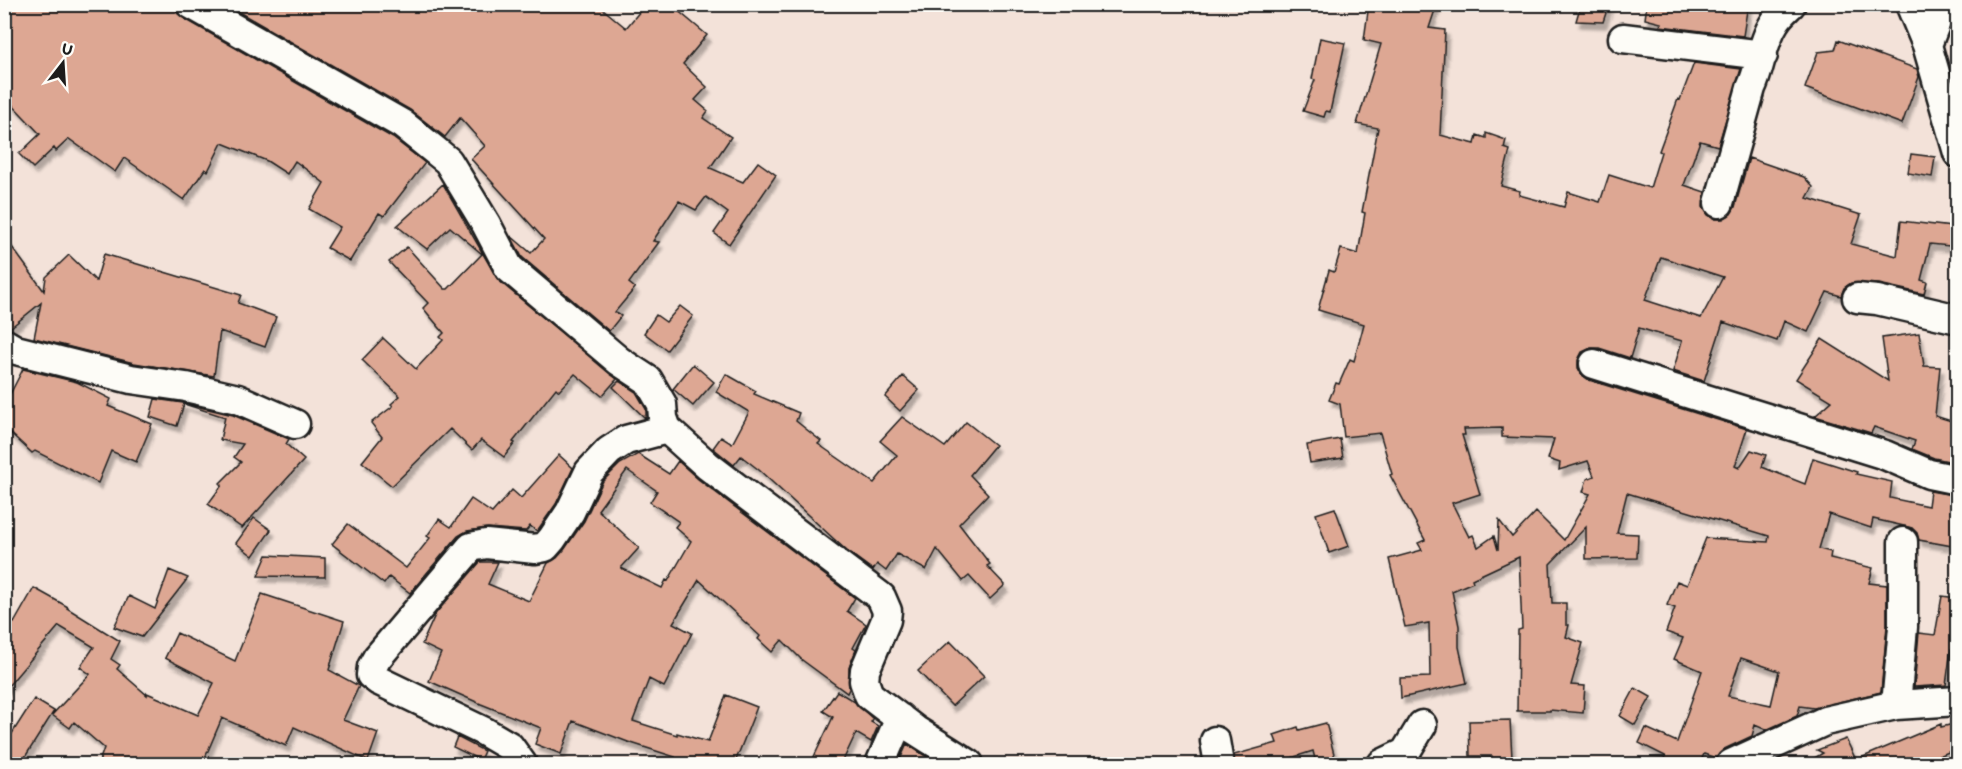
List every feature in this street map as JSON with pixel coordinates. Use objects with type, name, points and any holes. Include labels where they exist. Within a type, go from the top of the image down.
[{"type":"street","points":[[191,4],[402,124],[448,161],[486,224],[508,268],[619,361],[648,380],[662,404],[667,429],[708,466],[881,597],[887,612],[886,620],[865,670],[864,681],[869,695],[915,730],[969,765]]},
{"type":"street","points":[[1719,203],[1748,98],[1774,22],[1791,4]]},
{"type":"street","points":[[1910,4],[1927,45],[1947,77],[1958,153]]},
{"type":"street","points":[[1927,45],[1943,4]]},
{"type":"street","points":[[1623,38],[1763,55]]},
{"type":"street","points":[[1857,298],[1877,300],[1958,319]]},
{"type":"street","points":[[4,343],[16,350],[130,379],[186,387],[238,399],[295,424]]},
{"type":"street","points":[[1594,364],[1885,455],[1929,474],[1958,480]]},
{"type":"street","points":[[522,765],[508,746],[485,732],[379,681],[371,675],[372,667],[377,658],[471,547],[486,544],[535,549],[544,547],[570,512],[589,472],[609,450],[626,440],[667,429]]},
{"type":"street","points":[[1896,705],[1903,627],[1903,542]]},
{"type":"street","points":[[1731,765],[1825,721],[1896,705],[1958,700]]},
{"type":"street","points":[[880,765],[900,718]]},
{"type":"street","points":[[1382,765],[1405,753],[1422,725]]},
{"type":"building","points":[[16,4],[175,4],[177,13],[183,18],[393,138],[425,163],[384,216],[379,213],[350,261],[327,248],[340,227],[309,209],[324,183],[295,161],[287,174],[267,161],[222,143],[208,171],[205,169],[184,200],[124,158],[115,172],[69,139],[56,151],[54,148],[33,168],[19,154],[40,134],[4,96],[4,17]]},
{"type":"building","points":[[225,4],[597,4],[626,28],[646,4],[670,4],[707,35],[683,64],[707,87],[695,100],[708,111],[703,118],[731,137],[710,168],[743,182],[758,162],[776,175],[729,244],[714,233],[728,213],[706,197],[696,210],[679,201],[653,241],[659,242],[629,283],[635,288],[615,312],[621,316],[609,331],[522,257],[511,236],[531,253],[544,239],[471,159],[485,146],[460,118],[445,137],[410,110]]},
{"type":"building","points":[[1369,4],[1437,4],[1429,28],[1445,30],[1440,135],[1475,144],[1477,135],[1486,138],[1486,133],[1506,140],[1504,148],[1510,150],[1501,186],[1520,191],[1519,195],[1564,207],[1568,192],[1600,202],[1609,175],[1650,188],[1661,152],[1659,151],[1694,63],[1741,69],[1718,146],[1700,141],[1684,185],[1705,192],[1703,207],[1708,215],[1715,219],[1723,219],[1731,214],[1749,158],[1804,177],[1813,187],[1807,198],[1861,215],[1851,244],[1897,256],[1901,221],[1952,227],[1950,246],[1930,244],[1921,280],[1927,282],[1924,294],[1879,284],[1851,283],[1844,288],[1841,296],[1827,292],[1808,332],[1784,321],[1777,341],[1723,322],[1704,381],[1673,371],[1682,341],[1639,328],[1630,358],[1599,348],[1591,348],[1582,352],[1578,360],[1578,368],[1589,380],[1747,429],[1735,466],[1739,468],[1751,450],[1766,455],[1762,467],[1805,484],[1813,458],[1857,472],[1856,474],[1892,482],[1890,498],[1928,506],[1930,491],[1958,496],[1958,547],[1919,540],[1912,528],[1873,519],[1871,528],[1829,514],[1819,549],[1831,552],[1830,558],[1873,568],[1869,583],[1887,585],[1887,626],[1881,692],[1814,708],[1800,706],[1797,716],[1766,730],[1755,725],[1752,736],[1724,749],[1716,758],[1704,754],[1699,765],[1662,765],[1665,756],[1639,743],[1646,728],[1677,742],[1702,671],[1674,659],[1683,638],[1666,632],[1675,608],[1667,605],[1677,581],[1687,585],[1706,538],[1768,542],[1769,536],[1627,493],[1617,533],[1638,534],[1637,558],[1586,559],[1586,527],[1550,564],[1552,603],[1566,603],[1566,625],[1569,625],[1566,637],[1583,643],[1571,685],[1585,686],[1583,713],[1550,710],[1517,711],[1518,630],[1522,629],[1519,557],[1452,591],[1459,626],[1459,647],[1467,683],[1401,698],[1400,678],[1430,677],[1429,623],[1405,627],[1389,559],[1422,550],[1418,543],[1425,540],[1390,475],[1392,474],[1380,433],[1344,437],[1340,404],[1329,400],[1350,359],[1354,361],[1364,324],[1318,310],[1329,270],[1334,272],[1341,249],[1358,254],[1365,213],[1362,212],[1378,128],[1357,124],[1381,44],[1364,40]],"holes":[[[1661,257],[1723,277],[1701,318],[1645,300]],[[1502,428],[1502,437],[1554,439],[1548,459],[1560,463],[1559,470],[1588,461],[1594,476],[1587,479],[1583,492],[1590,494],[1564,540],[1536,512],[1512,537],[1499,520],[1498,550],[1494,536],[1478,547],[1473,535],[1469,537],[1452,503],[1480,494],[1462,435],[1465,435],[1464,429]],[[1741,658],[1779,671],[1771,705],[1728,696]]]},
{"type":"building","points":[[1581,4],[1609,4],[1603,22],[1576,21]]},
{"type":"building","points":[[1647,4],[1748,4],[1743,36],[1660,26],[1661,23],[1645,19]]},
{"type":"building","points":[[1320,38],[1345,43],[1330,112],[1326,111],[1324,117],[1303,111],[1315,80],[1312,79]]},
{"type":"building","points":[[1838,40],[1917,69],[1919,77],[1902,124],[1805,88],[1818,52],[1835,50]]},
{"type":"building","points":[[1911,154],[1935,157],[1932,177],[1908,173]]},
{"type":"building","points":[[443,184],[498,280],[617,379],[602,396],[575,374],[559,391],[556,388],[513,442],[515,443],[504,457],[481,440],[472,450],[450,429],[392,486],[362,462],[382,437],[371,423],[393,406],[391,404],[400,396],[362,360],[383,338],[416,369],[443,340],[440,337],[444,333],[423,308],[428,303],[389,262],[407,247],[445,289],[448,289],[482,254],[450,227],[427,249],[397,226]]},
{"type":"building","points":[[4,236],[44,291],[46,277],[69,255],[96,281],[104,254],[241,295],[238,303],[276,317],[265,347],[220,331],[214,376],[134,363],[34,338],[41,303],[10,328],[4,327]]},
{"type":"building","points":[[680,306],[693,316],[667,350],[644,333],[656,315],[666,322]]},
{"type":"building","points":[[1919,333],[1924,366],[1940,367],[1935,416],[1958,423],[1958,463],[1934,458],[1912,449],[1915,441],[1874,427],[1871,433],[1815,416],[1832,401],[1796,379],[1822,339],[1888,381],[1882,338]]},
{"type":"building","points":[[693,364],[714,382],[693,406],[673,389]]},
{"type":"building","points":[[23,369],[77,382],[111,399],[108,406],[152,424],[136,462],[111,451],[98,483],[35,451],[32,453],[4,427],[4,406]]},
{"type":"building","points":[[726,374],[756,391],[754,394],[799,413],[796,421],[821,441],[818,444],[874,483],[897,455],[880,441],[902,417],[945,447],[966,422],[995,445],[970,475],[988,494],[959,524],[990,564],[987,566],[1005,585],[990,599],[969,576],[963,581],[937,549],[926,570],[897,554],[886,571],[877,564],[873,570],[847,551],[741,456],[734,465],[713,448],[721,437],[732,444],[749,412],[716,392]]},
{"type":"building","points":[[903,376],[919,390],[900,411],[885,397]]},
{"type":"building","points":[[619,381],[636,392],[646,409],[645,418],[613,387]]},
{"type":"building","points":[[155,399],[183,403],[233,415],[289,439],[286,444],[304,460],[242,528],[208,504],[222,485],[220,483],[241,462],[234,457],[243,444],[220,440],[225,417],[184,404],[177,426],[150,417]]},
{"type":"building","points":[[1340,439],[1343,458],[1310,463],[1307,445]]},
{"type":"building","points":[[638,454],[669,474],[678,461],[698,479],[855,598],[847,611],[866,624],[853,648],[856,650],[849,668],[847,693],[802,660],[782,640],[772,652],[758,639],[760,636],[699,580],[673,623],[692,633],[664,687],[649,679],[633,721],[708,742],[726,695],[757,707],[734,765],[672,765],[675,757],[573,721],[561,754],[535,744],[541,728],[429,681],[441,653],[422,644],[436,613],[480,562],[498,562],[488,584],[529,601],[548,563],[564,550],[584,521],[603,481],[620,464]],"holes":[[[627,470],[657,491],[650,502],[679,522],[675,527],[691,541],[662,588],[621,568],[639,548],[598,510]]]},
{"type":"building","points":[[559,455],[573,468],[556,504],[537,531],[530,526],[526,531],[488,528],[467,531],[458,536],[410,593],[389,577],[384,584],[332,544],[348,524],[406,568],[430,538],[427,536],[439,519],[451,527],[471,499],[492,513],[512,490],[521,498]]},
{"type":"building","points":[[1335,508],[1349,546],[1329,553],[1316,514]]},
{"type":"building","points":[[254,518],[271,530],[253,556],[236,543]]},
{"type":"building","points":[[267,555],[325,558],[325,577],[258,576]]},
{"type":"building","points":[[169,570],[188,578],[142,637],[114,627],[129,596],[155,609]]},
{"type":"building","points":[[34,588],[120,641],[111,659],[120,665],[117,669],[147,695],[147,693],[198,715],[214,683],[165,658],[177,633],[235,661],[262,594],[344,621],[329,670],[359,686],[343,720],[378,733],[368,761],[294,727],[286,746],[222,718],[202,765],[98,765],[104,748],[74,722],[70,728],[52,715],[90,674],[80,667],[94,647],[59,626],[4,691],[4,616],[14,623]]},
{"type":"building","points":[[1942,596],[1957,598],[1954,624],[1958,625],[1958,650],[1951,649],[1946,685],[1914,687],[1919,633],[1935,635]]},
{"type":"building","points":[[950,641],[984,676],[952,706],[918,671]]},
{"type":"building","points":[[1635,688],[1651,697],[1635,725],[1620,716]]},
{"type":"building","points":[[837,691],[855,702],[873,719],[871,722],[878,726],[871,742],[856,733],[841,765],[810,765],[833,717],[823,711]]},
{"type":"building","points":[[34,699],[54,711],[20,765],[4,765],[4,746]]},
{"type":"building","points":[[1510,720],[1512,758],[1470,756],[1469,721]]},
{"type":"building","points":[[1326,723],[1335,758],[1316,763],[1313,751],[1269,765],[1235,765],[1234,755],[1277,743],[1274,735],[1298,727],[1299,730]]},
{"type":"building","points":[[1958,723],[1958,748],[1918,765],[1803,765],[1823,753],[1817,750],[1846,739],[1856,760],[1941,724],[1941,727]]},
{"type":"building","points":[[457,737],[484,751],[480,760],[453,747]]},
{"type":"building","points":[[907,744],[939,765],[910,765],[900,760]]}]
